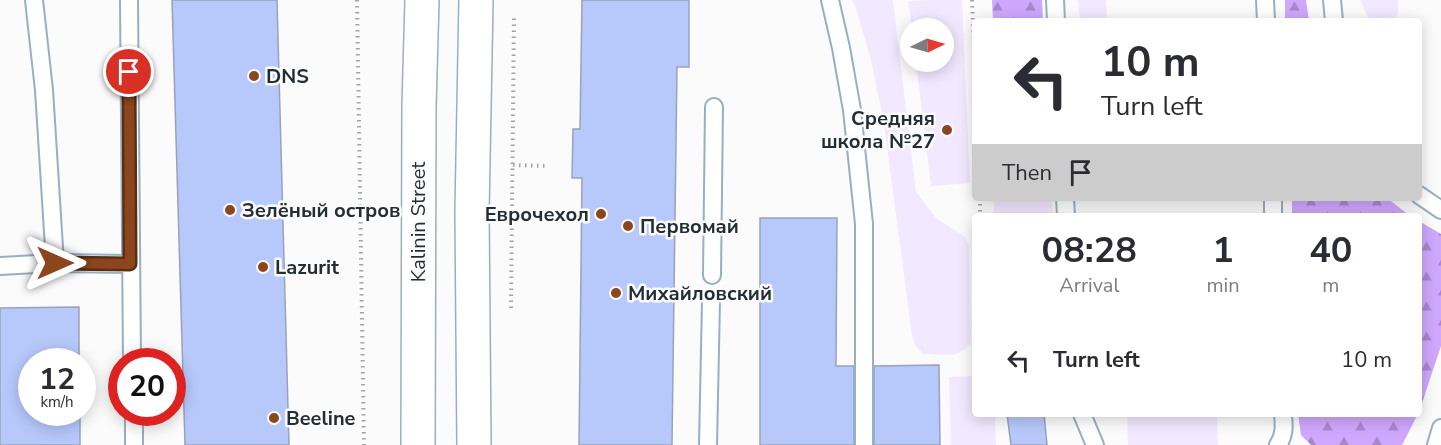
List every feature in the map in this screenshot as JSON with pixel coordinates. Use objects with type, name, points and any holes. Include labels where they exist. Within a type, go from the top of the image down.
[{"type":"highway","name":"Kalinin Street","points":[[418,445],[418,118],[422,0]]},
{"type":"highway","points":[[474,445],[472,212],[476,0]]},
{"type":"lane","points":[[34,0],[44,90],[55,263]]},
{"type":"lane","points":[[129,0],[132,348]]},
{"type":"lane","points":[[830,0],[852,110],[864,224],[864,445]]},
{"type":"lane","points":[[1054,0],[1056,18]]},
{"type":"lane","points":[[1265,0],[1266,18]]},
{"type":"lane","points":[[1332,0],[1334,18]]},
{"type":"lane","points":[[712,275],[714,107]]},
{"type":"lane","points":[[1422,197],[1441,210]]},
{"type":"lane","points":[[0,266],[55,263],[130,264]]},
{"type":"lane","points":[[708,445],[711,302]]},
{"type":"lane","points":[[1083,417],[1095,445]]},
{"type":"lane","points":[[1278,445],[1284,430],[1283,417]]},
{"type":"lane","points":[[134,426],[134,445]]},
{"type":"lane","points":[[1436,445],[1441,428]]},
{"type":"path","points":[[357,0],[364,445]]},
{"type":"path","points":[[972,0],[973,18]]},
{"type":"path","points":[[511,317],[514,12]]},
{"type":"path","points":[[513,165],[548,166]]},
{"type":"shaded area","points":[[852,0],[893,0],[916,192],[936,218],[965,237],[969,246],[971,342],[965,350],[953,355],[924,354],[916,347],[912,336],[884,123],[871,60]]},
{"type":"shaded area","points":[[962,0],[970,183],[931,186],[917,72],[954,72],[954,18],[911,18],[908,1]]},
{"type":"shaded area","points":[[1078,0],[1106,0],[1107,18],[1080,18]]},
{"type":"shaded area","points":[[1360,0],[1398,0],[1396,18],[1369,18]]},
{"type":"shaded area","points":[[994,201],[1052,201],[1053,213],[994,213]]},
{"type":"shaded area","points":[[972,376],[972,417],[995,417],[996,445],[951,445],[949,377]]},
{"type":"shaded area","points":[[1127,417],[1217,417],[1218,445],[1128,445]]},
{"type":"green space","points":[[992,0],[1042,0],[1043,18],[993,18]]},
{"type":"green space","points":[[1285,0],[1306,0],[1309,18],[1285,18]]},
{"type":"green space","points":[[1292,201],[1391,201],[1406,213],[1292,213]]},
{"type":"green space","points":[[1422,223],[1441,234],[1441,346],[1422,403]]},
{"type":"green space","points":[[1298,417],[1416,417],[1402,445],[1311,445],[1301,435]]},
{"type":"building","name":"Зелёный остров","points":[[172,0],[277,0],[289,445],[185,445],[186,348],[182,348]]},
{"type":"building","name":"Первомай","points":[[582,0],[689,0],[689,67],[677,67],[672,445],[579,445],[582,178],[572,178],[573,129],[580,129]]},
{"type":"building","points":[[760,218],[837,218],[836,366],[854,366],[854,445],[760,445]]},
{"type":"building","points":[[79,307],[79,348],[18,348],[18,426],[80,426],[80,445],[0,445],[0,308]]},
{"type":"building","points":[[939,365],[940,445],[874,445],[874,366]]},
{"type":"building","points":[[1007,417],[1044,417],[1047,445],[1011,445]]},
{"type":"place","name":"DNS","points":[[254,76]]},
{"type":"place","name":"Средняя школа №27","points":[[947,130]]},
{"type":"place","name":"Зелёный остров","points":[[230,210]]},
{"type":"place","name":"Еврочехол","points":[[601,214]]},
{"type":"place","name":"Первомай","points":[[628,226]]},
{"type":"place","name":"Lazurit","points":[[263,267]]},
{"type":"place","name":"Михайловский","points":[[616,293]]},
{"type":"place","name":"Beeline","points":[[274,418]]},
{"type":"route","points":[[55,263],[130,264],[129,72]]}]
